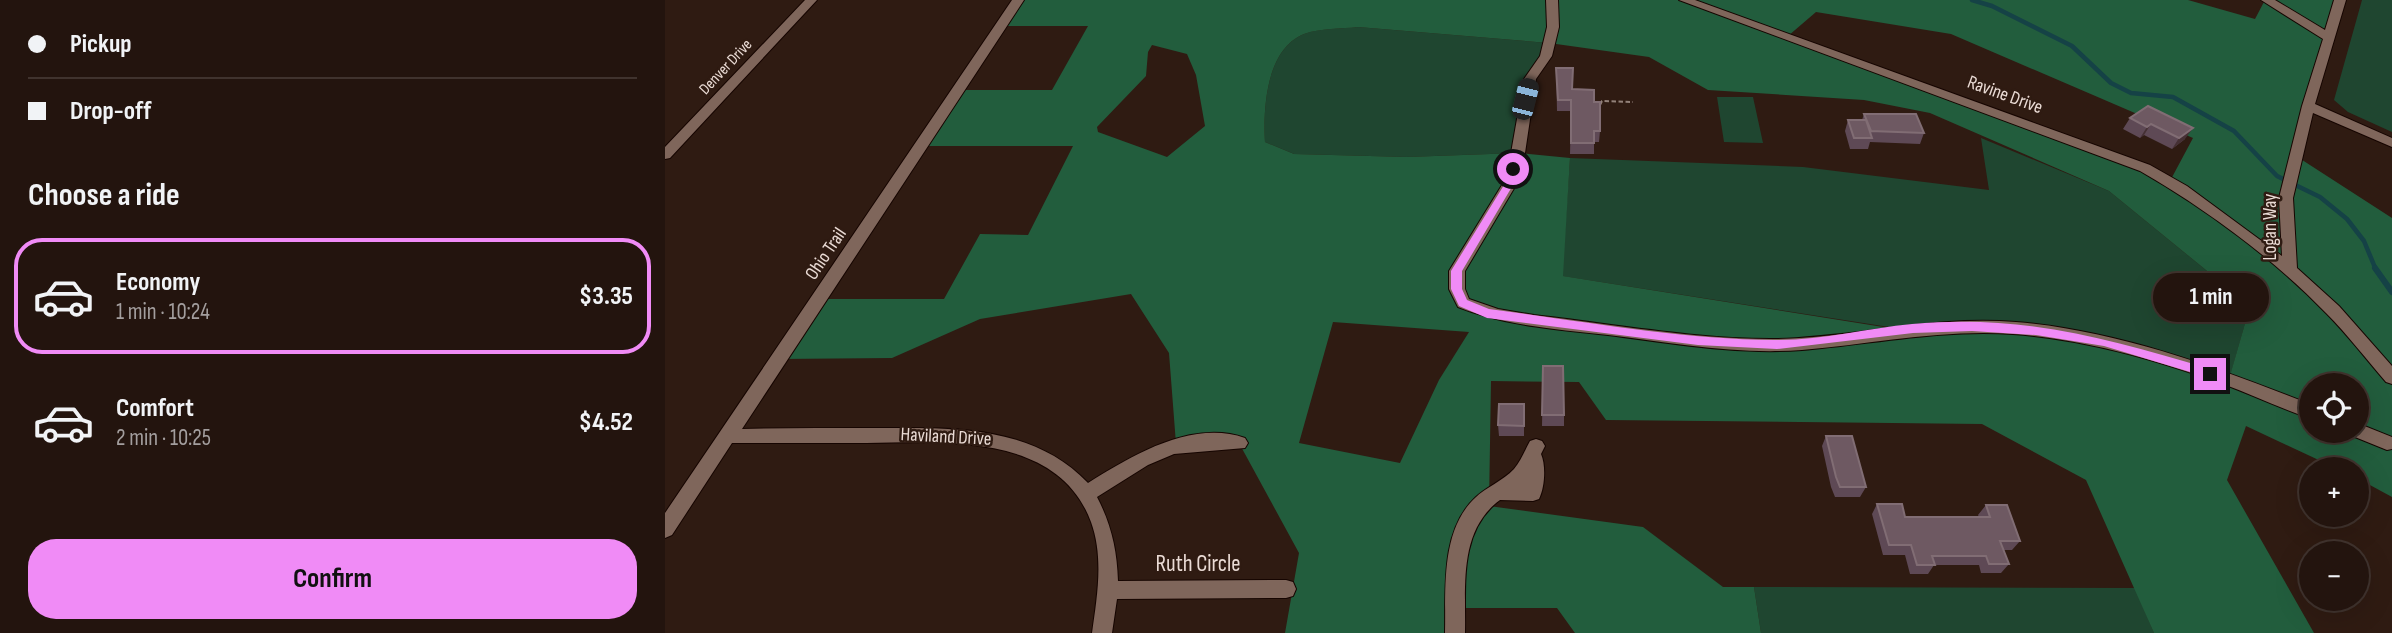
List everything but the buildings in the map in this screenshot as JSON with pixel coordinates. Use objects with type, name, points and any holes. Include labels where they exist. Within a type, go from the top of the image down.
[{"type":"street","name":"Denver Drive","points":[[665,155],[811,0]]},
{"type":"street","name":"Ohio Trail","points":[[665,528],[1018,0]]},
{"type":"street","points":[[1552,0],[1553,27],[1546,56],[1530,79],[1518,153],[1509,185],[1457,271],[1457,289],[1463,303],[1487,313],[1698,340],[1777,345],[1913,328],[1972,326],[2036,330],[2104,342],[2172,361],[2299,407]]},
{"type":"street","name":"Ravine Drive","points":[[1685,0],[2139,165],[2182,189],[2290,270]]},
{"type":"street","points":[[2267,0],[2328,37]]},
{"type":"street","name":"Logan Way","points":[[2340,0],[2308,106],[2286,198],[2290,270],[2333,310],[2392,377]]},
{"type":"street","points":[[2308,106],[2392,143]]},
{"type":"street","name":"Haviland Drive","points":[[726,436],[881,434],[994,438],[1044,456],[1072,477],[1086,494],[1105,536],[1110,590],[1102,633]]},
{"type":"street","points":[[2369,435],[2391,443]]},
{"type":"street","points":[[1086,494],[1139,460],[1176,444],[1202,440],[1239,443]]},
{"type":"street","points":[[1455,633],[1461,533],[1480,505],[1500,492]]},
{"type":"street","name":"Ruth Circle","points":[[1110,590],[1286,589]]},
{"type":"path","points":[[1593,107],[1600,107],[1602,101],[1633,102]]},
{"type":"green space","points":[[1018,0],[2188,0],[2255,19],[2265,0],[2340,0],[2296,156],[2392,218],[2392,497],[2369,485],[2369,457],[2312,457],[2246,426],[2227,480],[2299,607],[2299,611],[2314,633],[2154,633],[2086,480],[1982,424],[1606,420],[1579,382],[1491,381],[1489,506],[1643,527],[1723,587],[1754,587],[1761,633],[1575,633],[1557,608],[1457,608],[1455,633],[1285,633],[1299,553],[1239,443],[1176,444],[1169,353],[1131,294],[980,319],[892,358],[778,359],[818,299],[944,299],[980,234],[1028,235],[1073,146],[921,146],[958,90],[1052,90],[1088,26],[1001,26]],"holes":[[[1816,12],[1951,34],[2193,138],[2170,181],[1788,36]],[[1358,27],[1549,43],[1649,57],[1708,90],[1864,100],[1930,113],[2109,191],[2250,306],[2229,379],[2036,330],[1902,330],[1563,276],[1570,158],[1518,153],[1407,157],[1294,154],[1265,142],[1269,81],[1282,53],[1291,42],[1304,34]],[[1152,45],[1187,54],[1196,75],[1205,126],[1167,157],[1098,132],[1097,127],[1146,76],[1148,52]],[[1333,322],[1469,332],[1439,380],[1400,463],[1299,443]]]},
{"type":"green space","points":[[2362,0],[2392,0],[2392,132],[2348,112],[2334,100]]},
{"type":"green space","points":[[1358,27],[1549,43],[1530,79],[1518,153],[1407,157],[1294,154],[1265,142],[1269,81],[1282,53],[1291,42],[1304,34]]},
{"type":"green space","points":[[1717,97],[1753,97],[1763,143],[1724,142]]},
{"type":"green space","points":[[1981,138],[2109,191],[2250,306],[2229,380],[1562,276],[1570,158],[1803,167],[1989,190]]},
{"type":"green space","points":[[1754,587],[2135,588],[2154,633],[1761,633]]},
{"type":"waterway","points":[[1972,0],[1992,6],[2072,46],[2111,83],[2131,93],[2173,97],[2234,131],[2277,176],[2320,197],[2347,219],[2364,241],[2375,269]]},
{"type":"waterway","points":[[2375,269],[2392,292]]},
{"type":"route","points":[[1513,169],[1509,185],[1465,253],[1457,271],[1457,289],[1463,303],[1487,313],[1521,320],[1698,340],[1777,345],[1913,328],[1972,326],[2036,330],[2104,342],[2210,374]]}]
